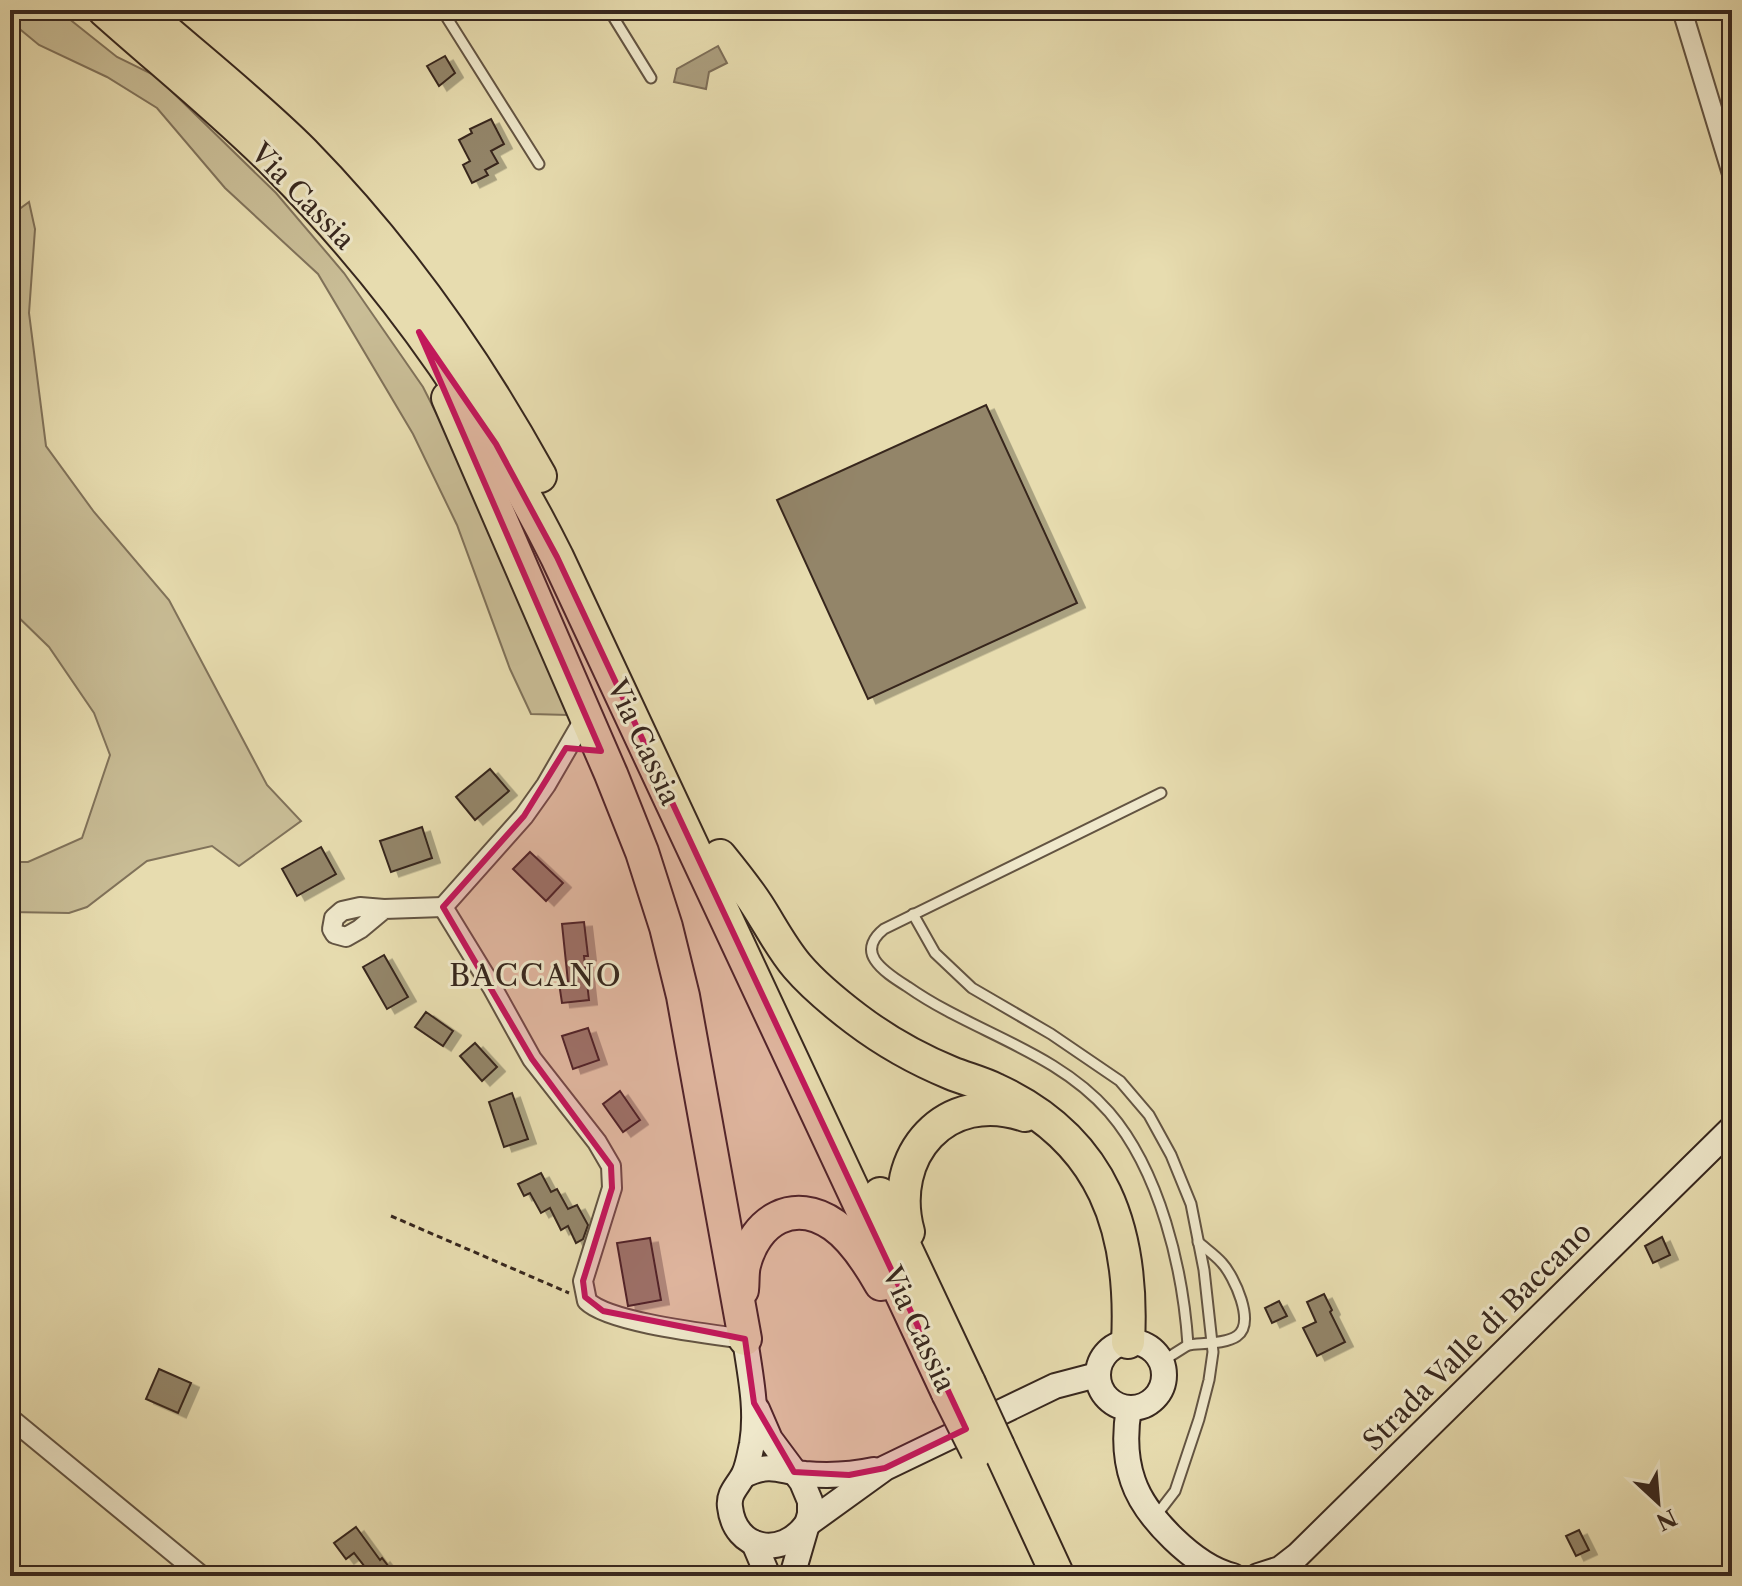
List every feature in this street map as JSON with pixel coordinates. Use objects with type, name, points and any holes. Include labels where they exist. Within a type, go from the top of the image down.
[{"type":"highway","name":"Via Cassia","points":[[104,10],[275,163],[351,245],[419,332],[496,444],[557,557],[988,1450],[1058,1576]]},
{"type":"highway","name":"Via Cassia","points":[[142,10],[300,149],[375,231],[450,328],[497,400],[561,515],[927,1292],[958,1388]]},
{"type":"highway","points":[[419,332],[642,852],[673,950],[743,1324]]},
{"type":"highway","points":[[720,856],[750,894],[788,956],[833,1001],[879,1035],[914,1055],[997,1090],[1046,1122],[1076,1150],[1093,1171],[1118,1225],[1128,1278],[1128,1342]]},
{"type":"highway","points":[[927,1292],[905,1224],[902,1193],[910,1162],[924,1139],[947,1120],[980,1108],[1005,1110],[1046,1122]]},
{"type":"highway","points":[[743,1324],[744,1264],[755,1240],[770,1220],[805,1212],[834,1225],[868,1260],[929,1373],[958,1388]]},
{"type":"highway","name":"Via Cassia","points":[[988,1450],[1036,1576]]},
{"type":"main road","name":"Strada Valle di Baccano","points":[[1258,1576],[1280,1569],[1305,1549],[1732,1128]]},
{"type":"main road","points":[[743,1324],[754,1403],[752,1443],[744,1475],[732,1491],[730,1509],[738,1530],[754,1543],[768,1576]]},
{"type":"main road","points":[[1128,1342],[1150,1348],[1161,1362],[1164,1375],[1158,1394],[1143,1405],[1129,1408],[1117,1405],[1103,1393],[1097,1375],[1101,1359],[1116,1345],[1128,1342]]},
{"type":"main road","points":[[754,1543],[785,1544],[798,1536],[806,1525],[885,1468],[1055,1386],[1097,1375]]},
{"type":"main road","points":[[754,1403],[770,1439],[807,1490],[810,1501],[810,1514],[792,1576]]},
{"type":"main road","points":[[1129,1408],[1129,1468],[1136,1488],[1155,1517],[1180,1544],[1204,1564],[1233,1576]]},
{"type":"main road","points":[[744,1475],[766,1467],[849,1475],[885,1468]]},
{"type":"street","points":[[1682,10],[1732,174]]},
{"type":"street","points":[[384,909],[443,907],[524,816],[586,716]]},
{"type":"street","points":[[566,748],[601,751]]},
{"type":"street","points":[[443,907],[532,1059],[597,1142],[611,1166],[612,1188],[583,1281],[587,1301],[603,1311],[663,1326],[743,1324]]},
{"type":"street","points":[[10,1418],[202,1576]]},
{"type":"lane","points":[[442,10],[539,164]]},
{"type":"lane","points":[[609,10],[651,78]]},
{"type":"lane","points":[[1161,793],[884,929],[873,940],[871,950],[878,964],[938,1006],[1032,1054],[1068,1076],[1103,1105],[1129,1138],[1150,1181],[1165,1224],[1184,1304],[1188,1345]]},
{"type":"lane","points":[[913,914],[935,953],[972,988],[1051,1034],[1120,1081],[1149,1115],[1171,1155],[1191,1204],[1213,1341],[1209,1380],[1175,1491],[1155,1517]]},
{"type":"lane","points":[[1161,1362],[1188,1345],[1237,1336],[1245,1327],[1245,1312],[1225,1265],[1198,1242]]},
{"type":"path","points":[[391,1216],[587,1301]]},
{"type":"highlighted area","points":[[419,332],[496,444],[557,557],[966,1429],[885,1468],[849,1475],[794,1472],[754,1403],[745,1339],[603,1311],[585,1297],[583,1281],[612,1188],[611,1166],[532,1059],[443,907],[524,816],[566,748],[601,751]]},
{"type":"shaded area","points":[[10,10],[58,10],[117,57],[156,76],[276,193],[344,273],[423,387],[465,470],[565,696],[568,715],[531,714],[510,669],[457,525],[413,434],[318,274],[225,188],[157,108],[107,77],[39,45],[10,21]]},
{"type":"shaded area","points":[[718,46],[727,63],[709,72],[706,89],[674,82],[677,69]]},
{"type":"shaded area","points":[[29,202],[35,229],[29,313],[46,446],[94,512],[169,600],[267,785],[301,821],[239,866],[212,846],[147,861],[87,907],[69,913],[10,912],[10,862],[28,862],[82,838],[110,755],[94,713],[49,647],[10,609],[10,216]]},
{"type":"building","points":[[445,56],[455,73],[439,86],[427,66]]},
{"type":"building","points":[[491,119],[504,144],[491,151],[498,163],[485,170],[488,175],[472,183],[463,165],[470,161],[459,140],[472,133],[470,129]]},
{"type":"building","points":[[986,405],[1077,603],[868,699],[777,500]]},
{"type":"building","points":[[490,769],[509,791],[475,820],[456,797]]},
{"type":"building","points":[[422,827],[432,858],[391,872],[380,841]]},
{"type":"building","points":[[321,847],[336,874],[297,896],[282,869]]},
{"type":"building","points":[[530,852],[563,883],[546,901],[513,869]]},
{"type":"building","points":[[584,922],[589,1000],[562,1003],[559,983],[568,982],[562,924]]},
{"type":"building","points":[[384,955],[408,997],[387,1009],[363,967]]},
{"type":"building","points":[[426,1012],[453,1031],[443,1046],[415,1027]]},
{"type":"building","points":[[588,1028],[599,1060],[573,1069],[562,1036]]},
{"type":"building","points":[[475,1043],[497,1067],[482,1081],[460,1056]]},
{"type":"building","points":[[620,1091],[640,1120],[623,1132],[603,1104]]},
{"type":"building","points":[[512,1093],[528,1139],[504,1147],[489,1102]]},
{"type":"building","points":[[541,1173],[551,1192],[557,1189],[568,1209],[577,1205],[588,1225],[583,1239],[576,1243],[568,1226],[561,1230],[550,1208],[541,1213],[530,1193],[524,1196],[518,1184]]},
{"type":"building","points":[[1662,1237],[1670,1255],[1653,1263],[1645,1246]]},
{"type":"building","points":[[650,1238],[661,1300],[628,1306],[617,1243]]},
{"type":"building","points":[[1324,1294],[1345,1342],[1317,1356],[1303,1328],[1316,1322],[1307,1302]]},
{"type":"building","points":[[1279,1301],[1287,1316],[1272,1323],[1265,1308]]},
{"type":"building","points":[[159,1369],[191,1383],[178,1413],[146,1399]]},
{"type":"building","points":[[356,1527],[396,1576],[372,1576],[354,1553],[346,1559],[334,1543]]},
{"type":"building","points":[[1579,1530],[1589,1550],[1576,1556],[1566,1536]]},
{"type":"district","name":"BACCANO","points":[[536,975]]}]
